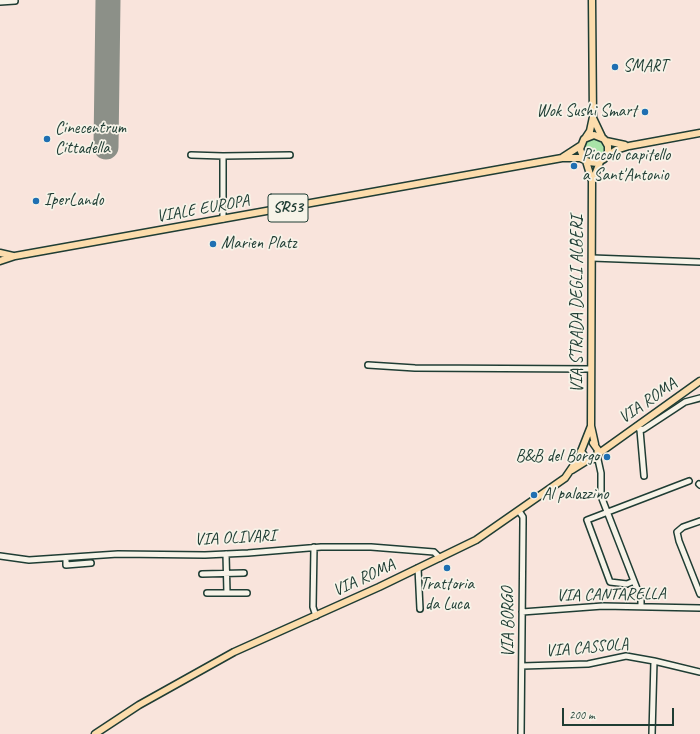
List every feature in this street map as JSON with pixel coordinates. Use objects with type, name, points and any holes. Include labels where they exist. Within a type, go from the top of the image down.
[{"type":"main road","points":[[586,137],[590,130],[593,117],[592,0]]},
{"type":"main road","points":[[593,117],[608,149],[606,157]]},
{"type":"main road","points":[[600,162],[611,152],[629,146],[700,133]]},
{"type":"main road","points":[[586,137],[594,135],[629,146]]},
{"type":"main road","name":"VIALE EUROPA","points":[[562,158],[580,146],[586,137]]},
{"type":"main road","points":[[580,146],[580,152],[585,160]]},
{"type":"main road","name":"VIALE EUROPA","points":[[0,261],[15,256],[562,158],[585,160],[594,164],[600,162]]},
{"type":"main road","name":"VIA STRADA DEGLI ALBERI","points":[[585,160],[592,181],[591,426],[596,445]]},
{"type":"main road","name":"VIA STRADA DEGLI ALBERI","points":[[592,181],[600,162]]},
{"type":"main road","name":"VIALE EUROPA","points":[[0,254],[15,256]]},
{"type":"main road","name":"VIA ROMA","points":[[572,470],[598,455],[612,444],[638,428],[700,381]]},
{"type":"main road","name":"VIA STRADA DEGLI ALBERI","points":[[585,443],[591,426]]},
{"type":"main road","name":"VIA ROMA","points":[[95,734],[157,695],[234,652],[316,616],[476,540],[565,478],[572,470],[585,443],[592,442],[596,445],[612,444]]},
{"type":"main road","points":[[596,445],[598,455]]},
{"type":"main road","points":[[581,451],[584,458],[588,460]]},
{"type":"street","points":[[0,2],[15,1]]},
{"type":"street","points":[[191,154],[223,156],[290,155]]},
{"type":"street","points":[[223,156],[223,219]]},
{"type":"street","points":[[592,258],[700,262]]},
{"type":"street","points":[[368,365],[415,368],[591,369]]},
{"type":"street","points":[[644,476],[638,428],[685,402],[700,398]]},
{"type":"street","points":[[671,402],[676,408]]},
{"type":"street","points":[[598,455],[598,468]]},
{"type":"street","points":[[588,460],[598,468],[601,473],[601,496],[641,599],[641,606]]},
{"type":"street","points":[[634,581],[627,584],[613,584],[609,579],[587,520],[689,481]]},
{"type":"street","name":"VIA BORGO","points":[[519,511],[523,517],[521,734]]},
{"type":"street","points":[[700,521],[683,527],[677,532],[679,541],[700,594]]},
{"type":"street","points":[[314,547],[313,607],[316,616]]},
{"type":"street","name":"VIA OLIVARI","points":[[0,556],[29,560],[118,554],[226,554],[314,547],[371,547],[434,552],[440,558]]},
{"type":"street","points":[[226,554],[227,593]]},
{"type":"street","points":[[66,558],[66,565],[91,563]]},
{"type":"street","points":[[418,568],[420,609]]},
{"type":"street","points":[[202,574],[244,573]]},
{"type":"street","points":[[207,593],[247,593]]},
{"type":"street","name":"VIA CANTARELLA","points":[[522,612],[603,606],[700,608]]},
{"type":"street","name":"VIA CASSOLA","points":[[522,666],[588,664],[626,656],[700,672]]},
{"type":"street","points":[[652,734],[654,661]]},
{"type":"green space","points":[[594,138],[602,141],[605,149],[602,157],[594,160],[586,157],[583,149],[586,141]]},
{"type":"runway","points":[[106,147],[108,0]]},
{"type":"place","name":"SMART","points":[[615,67]]},
{"type":"place","name":"Wok Sushi Smart","points":[[645,112]]},
{"type":"place","name":"Cinecentrum Cittadella","points":[[47,139]]},
{"type":"place","name":"Piccolo capitello a Sant'Antonio","points":[[574,166]]},
{"type":"place","name":"IperLando","points":[[36,201]]},
{"type":"place","name":"Marien Platz","points":[[213,244]]},
{"type":"place","name":"B&B del Borgo","points":[[607,457]]},
{"type":"place","name":"Al palazzino","points":[[534,495]]},
{"type":"place","name":"Trattoria da Luca","points":[[447,568]]}]
